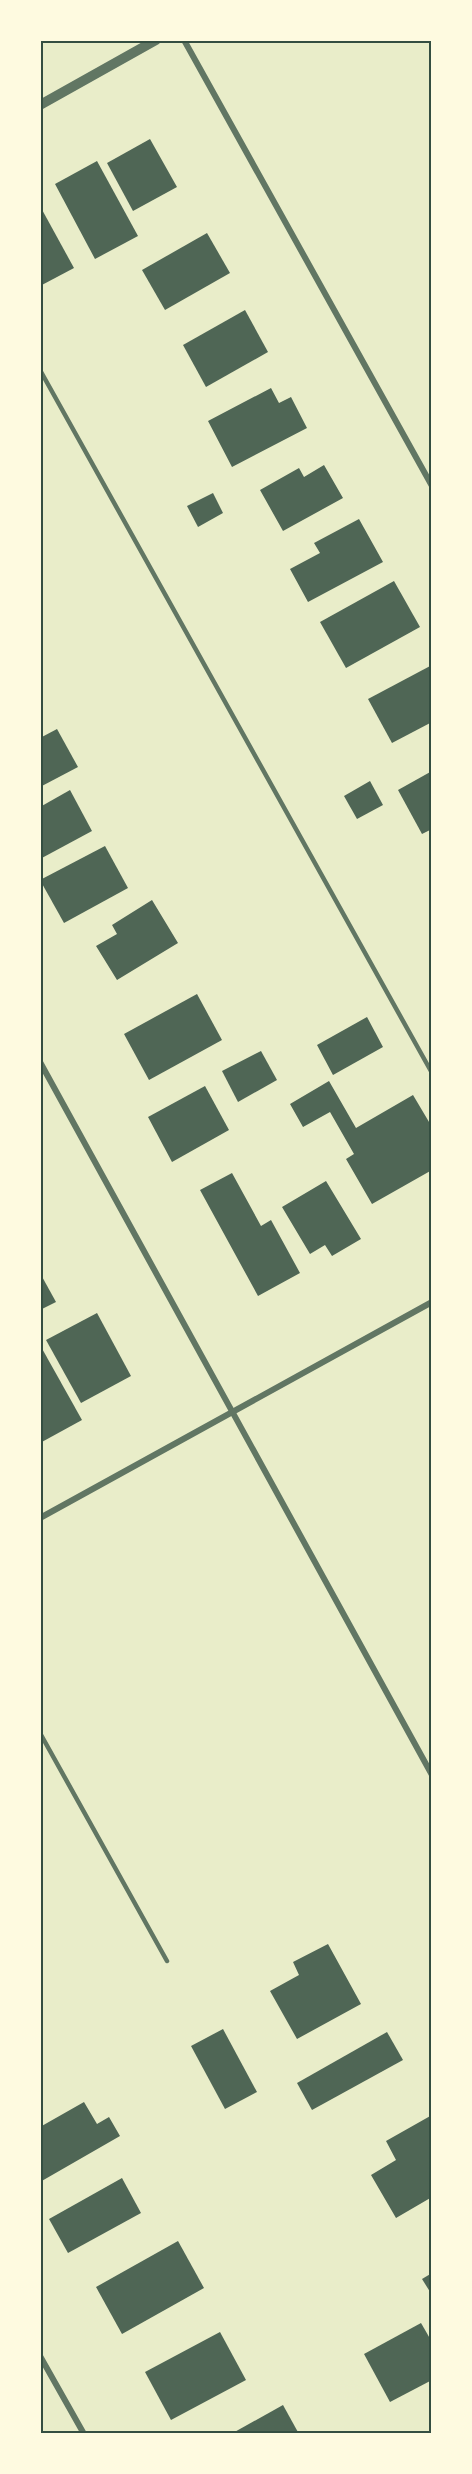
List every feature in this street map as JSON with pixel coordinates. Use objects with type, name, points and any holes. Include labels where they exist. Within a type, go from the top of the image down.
[{"type":"street","points":[[40,105],[156,40]]},
{"type":"street","points":[[184,40],[432,486]]},
{"type":"street","points":[[40,1062],[432,1775]]},
{"type":"street","points":[[40,1518],[432,1302]]},
{"type":"street","points":[[40,2356],[84,2433]]},
{"type":"lane","points":[[40,370],[432,1073]]},
{"type":"lane","points":[[40,1733],[167,1961]]},
{"type":"building","points":[[150,139],[177,187],[133,211],[107,163]]},
{"type":"building","points":[[97,161],[138,236],[95,259],[55,184]]},
{"type":"building","points":[[40,206],[74,268],[40,286]]},
{"type":"building","points":[[207,233],[230,273],[165,310],[142,270]]},
{"type":"building","points":[[245,310],[268,352],[206,387],[183,345]]},
{"type":"building","points":[[271,388],[279,403],[291,397],[307,428],[232,467],[208,421]]},
{"type":"building","points":[[324,465],[343,498],[283,531],[260,490],[299,468],[304,477]]},
{"type":"building","points":[[213,493],[223,513],[198,527],[187,506]]},
{"type":"building","points":[[359,519],[383,562],[308,602],[290,569],[320,553],[314,543]]},
{"type":"building","points":[[394,581],[420,627],[346,668],[320,622]]},
{"type":"building","points":[[432,665],[432,722],[392,743],[368,699]]},
{"type":"building","points":[[57,729],[78,767],[40,787],[40,738]]},
{"type":"building","points":[[432,771],[432,829],[422,834],[398,790]]},
{"type":"building","points":[[370,781],[383,805],[357,819],[344,796]]},
{"type":"building","points":[[70,790],[92,831],[40,859],[40,807]]},
{"type":"building","points":[[105,846],[128,888],[64,923],[40,880]]},
{"type":"building","points":[[152,900],[178,943],[117,980],[96,946],[117,934],[112,925]]},
{"type":"building","points":[[197,994],[222,1040],[149,1080],[124,1034]]},
{"type":"building","points":[[367,1017],[383,1047],[333,1075],[317,1045]]},
{"type":"building","points":[[261,1051],[277,1080],[238,1102],[222,1071]]},
{"type":"building","points":[[329,1081],[356,1128],[413,1095],[432,1127],[432,1170],[372,1204],[346,1159],[354,1154],[330,1112],[303,1127],[290,1104]]},
{"type":"building","points":[[205,1086],[229,1130],[172,1162],[148,1117]]},
{"type":"building","points":[[232,1173],[261,1226],[271,1220],[300,1273],[258,1296],[200,1190]]},
{"type":"building","points":[[326,1181],[361,1239],[332,1256],[325,1245],[310,1254],[282,1207]]},
{"type":"building","points":[[40,1273],[56,1302],[40,1310]]},
{"type":"building","points":[[97,1313],[131,1376],[81,1403],[46,1340]]},
{"type":"building","points":[[40,1345],[82,1420],[40,1443]]},
{"type":"building","points":[[328,1944],[361,2004],[297,2039],[270,1991],[299,1975],[293,1962]]},
{"type":"building","points":[[223,2029],[257,2092],[225,2109],[191,2046]]},
{"type":"building","points":[[387,2032],[403,2060],[312,2110],[297,2083]]},
{"type":"building","points":[[84,2102],[97,2124],[109,2117],[120,2136],[40,2182],[40,2127]]},
{"type":"building","points":[[432,2115],[432,2197],[396,2218],[371,2175],[396,2160],[386,2141]]},
{"type":"building","points":[[122,2178],[141,2213],[68,2253],[49,2219]]},
{"type":"building","points":[[178,2241],[204,2288],[122,2334],[96,2287]]},
{"type":"building","points":[[432,2273],[432,2295],[422,2279]]},
{"type":"building","points":[[421,2323],[432,2342],[432,2380],[390,2402],[364,2354]]},
{"type":"building","points":[[220,2332],[246,2380],[171,2420],[145,2372]]},
{"type":"building","points":[[283,2405],[299,2434],[231,2434]]}]
